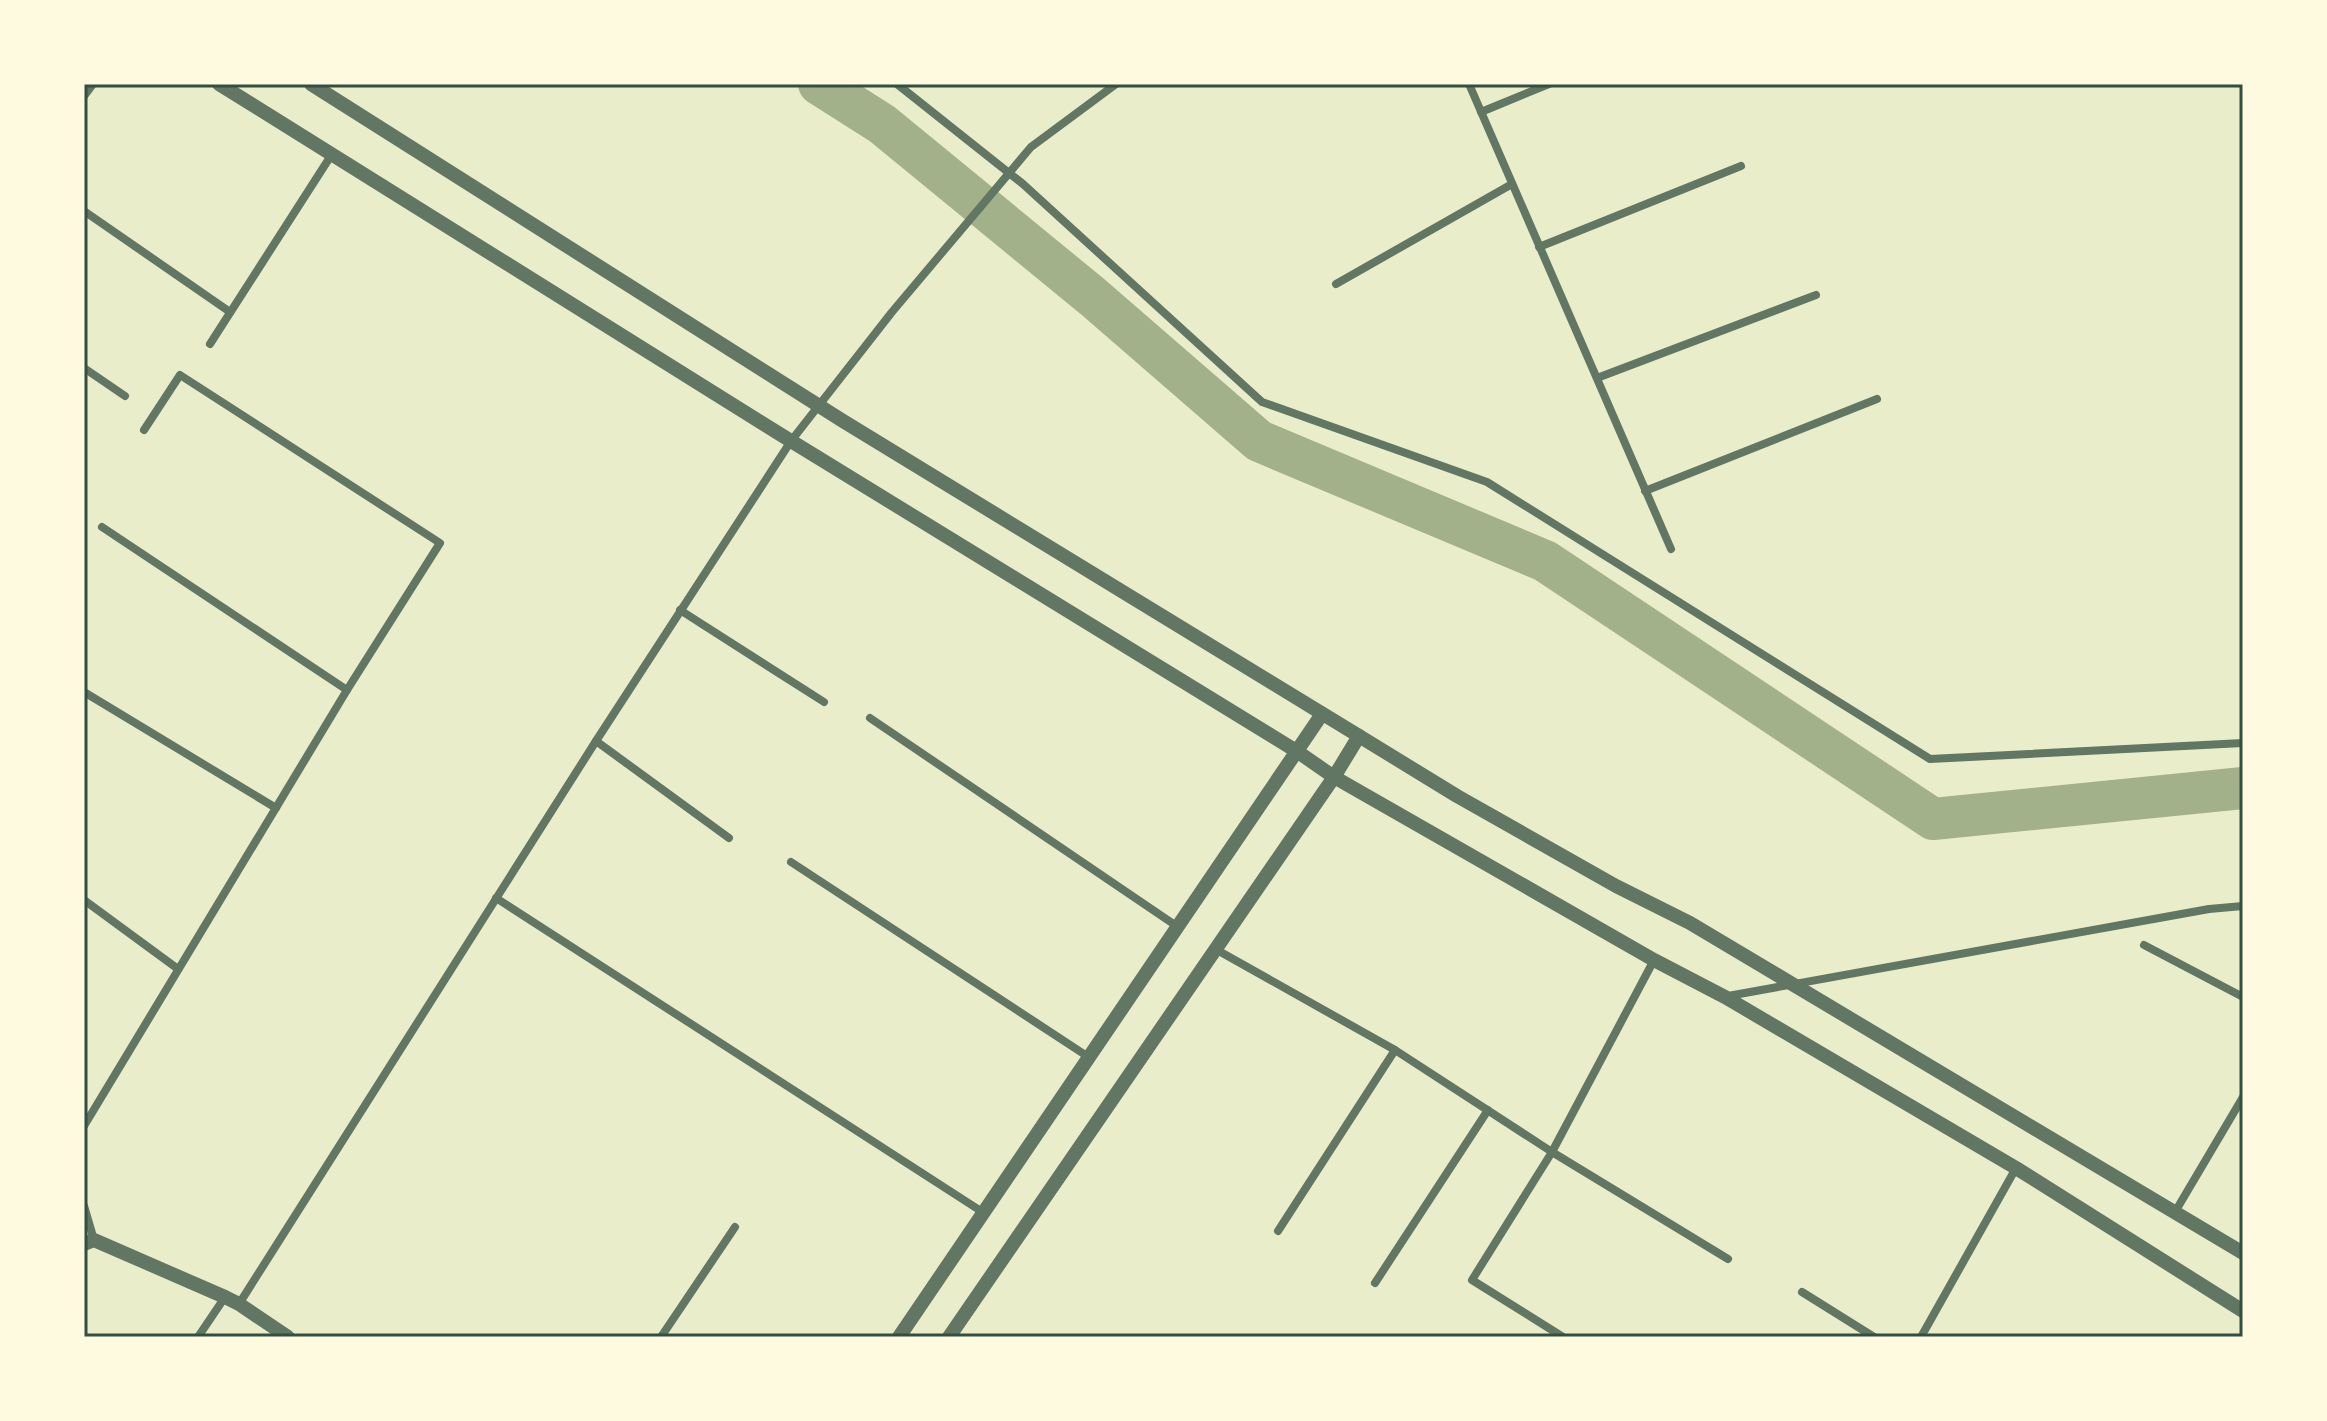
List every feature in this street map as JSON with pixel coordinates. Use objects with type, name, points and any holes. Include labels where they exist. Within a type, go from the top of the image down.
[{"type":"street","points":[[84,96],[93,84]]},
{"type":"street","points":[[219,84],[1334,777],[1654,960],[1725,997],[2016,1168],[2243,1311]]},
{"type":"street","points":[[311,84],[819,406],[1322,714],[1616,886],[1690,923],[2241,1249]]},
{"type":"street","points":[[897,84],[1023,184],[1262,402],[1487,482],[1930,759],[2243,743]]},
{"type":"street","points":[[239,1304],[596,741],[791,441],[892,312],[1031,147],[1116,84]]},
{"type":"street","points":[[1469,84],[1671,549]]},
{"type":"street","points":[[1481,112],[1549,84]]},
{"type":"street","points":[[210,344],[332,154]]},
{"type":"street","points":[[1539,247],[1741,166]]},
{"type":"street","points":[[1336,284],[1512,184]]},
{"type":"street","points":[[84,211],[230,312]]},
{"type":"street","points":[[1597,378],[1816,295]]},
{"type":"street","points":[[84,368],[125,396]]},
{"type":"street","points":[[84,1126],[347,690],[440,543],[180,375],[144,430]]},
{"type":"street","points":[[1645,491],[1877,399]]},
{"type":"street","points":[[102,527],[347,690]]},
{"type":"street","points":[[680,610],[824,702]]},
{"type":"street","points":[[84,692],[276,808]]},
{"type":"street","points":[[899,1337],[1322,714]]},
{"type":"street","points":[[870,718],[1179,927]]},
{"type":"street","points":[[951,1337],[1217,950],[1359,736]]},
{"type":"street","points":[[596,741],[729,838]]},
{"type":"street","points":[[791,862],[1090,1058]]},
{"type":"street","points":[[496,898],[984,1213]]},
{"type":"street","points":[[84,900],[178,969]]},
{"type":"street","points":[[1725,997],[2209,909],[2243,906]]},
{"type":"street","points":[[2144,945],[2243,997]]},
{"type":"street","points":[[1217,950],[1395,1050],[1552,1152],[1728,1259]]},
{"type":"street","points":[[1563,1337],[1472,1280],[1552,1152],[1654,960]]},
{"type":"street","points":[[1278,1231],[1395,1050]]},
{"type":"street","points":[[2175,1212],[2243,1097]]},
{"type":"street","points":[[1375,1283],[1488,1110]]},
{"type":"street","points":[[1921,1337],[2016,1168]]},
{"type":"street","points":[[84,1206],[89,1242],[225,1297],[288,1337]]},
{"type":"street","points":[[661,1337],[735,1227]]},
{"type":"street","points":[[1802,1292],[1874,1337]]},
{"type":"street","points":[[198,1337],[225,1297]]},
{"type":"waterway","points":[[819,84],[882,124],[1093,297],[1259,441],[1545,561],[1933,819],[2243,788]]}]
